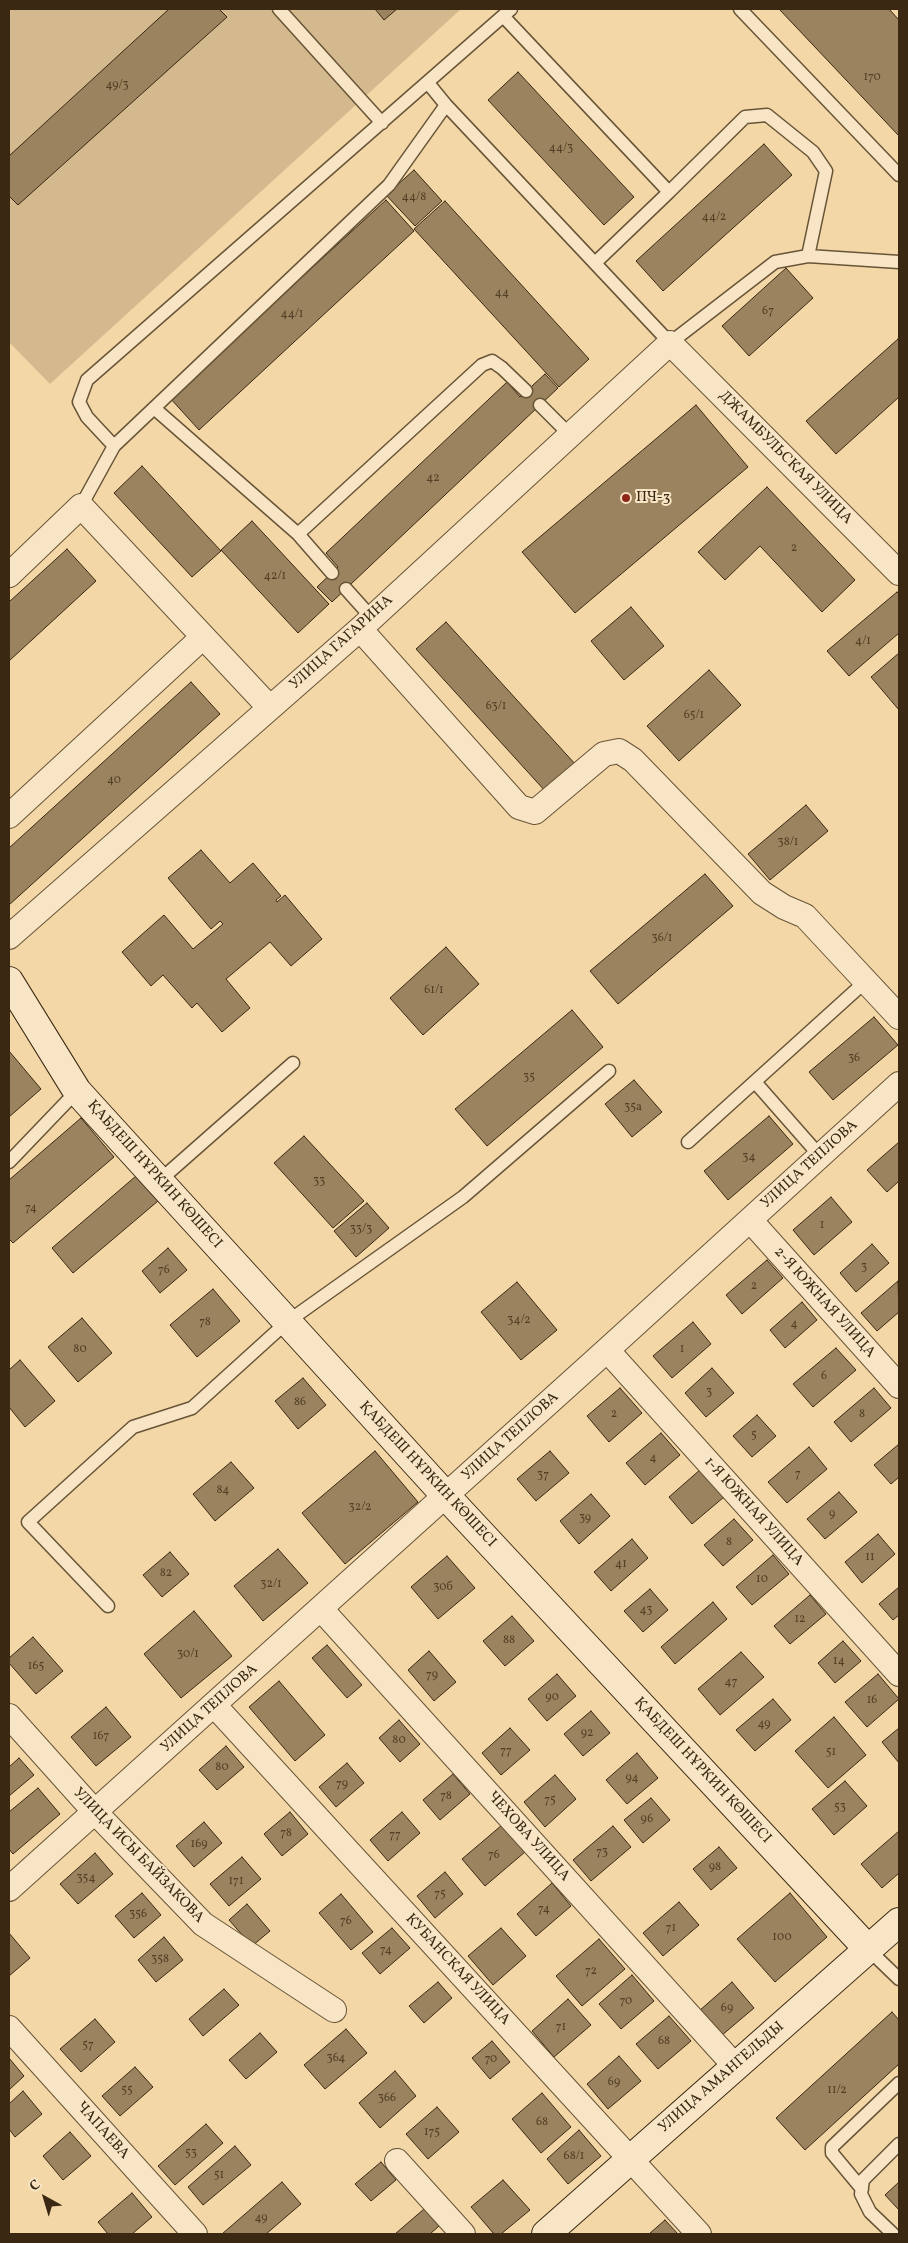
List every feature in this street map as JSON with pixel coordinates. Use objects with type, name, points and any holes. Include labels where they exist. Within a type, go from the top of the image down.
[{"type":"street","name":"УЛИЦА ГАГАРИНА","points":[[9,937],[366,623],[670,343]]},
{"type":"street","name":"ДЖАМБУЛЬСКАЯ УЛИЦА","points":[[670,343],[899,573]]},
{"type":"street","points":[[9,575],[81,506],[270,708]]},
{"type":"street","points":[[366,623],[519,807],[534,812],[604,754],[619,751],[634,760],[762,893],[784,907],[805,916],[899,1017]]},
{"type":"street","points":[[9,816],[203,637]]},
{"type":"street","name":"ҚАБДЕШ НҰРКИН КӨШЕСІ","points":[[9,982],[77,1091],[446,1496],[868,1949]]},
{"type":"street","name":"УЛИЦА ТЕПЛОВА","points":[[9,1889],[820,1156],[897,1091]]},
{"type":"street","name":"2-Я ЮЖНАЯ УЛИЦА","points":[[750,1220],[899,1386]]},
{"type":"street","name":"1-Я ЮЖНАЯ УЛИЦА","points":[[607,1350],[899,1674]]},
{"type":"street","name":"ЧЕХОВА УЛИЦА","points":[[321,1609],[735,2066]]},
{"type":"street","name":"КУБАНСКАЯ УЛИЦА","points":[[214,1705],[699,2234]]},
{"type":"street","name":"УЛИЦА ИСЫ БАЙЗАКОВА","points":[[9,1716],[95,1812],[203,1924],[334,2010]]},
{"type":"street","name":"УЛИЦА АМАНГЕЛЬДЫ","points":[[546,2234],[899,1922]]},
{"type":"street","name":"ЧАПАЕВА","points":[[9,2028],[196,2234]]},
{"type":"street","points":[[397,2161],[463,2234]]},
{"type":"lane","points":[[279,9],[382,123]]},
{"type":"lane","points":[[740,9],[899,175]]},
{"type":"lane","points":[[114,446],[88,417],[79,402],[88,380],[507,12],[669,192]]},
{"type":"lane","points":[[428,83],[446,105],[670,343],[774,262],[808,256],[899,262]]},
{"type":"lane","points":[[81,506],[114,446],[389,185],[446,105]]},
{"type":"lane","points":[[595,263],[745,117],[767,115],[813,152],[826,171],[808,256]]},
{"type":"lane","points":[[298,534],[482,365],[492,361],[526,391]]},
{"type":"lane","points":[[540,405],[570,436]]},
{"type":"lane","points":[[154,408],[298,534],[332,573]]},
{"type":"lane","points":[[346,589],[366,623]]},
{"type":"lane","points":[[688,1142],[866,981]]},
{"type":"lane","points":[[159,1181],[293,1063]]},
{"type":"lane","points":[[108,1606],[28,1522],[133,1427],[192,1408],[287,1322],[463,1197],[609,1071]]},
{"type":"lane","points":[[755,1082],[820,1156]]},
{"type":"lane","points":[[9,1162],[77,1091]]},
{"type":"lane","points":[[868,1949],[899,1980]]},
{"type":"lane","points":[[862,2189],[832,2154],[832,2147],[899,2084]]},
{"type":"lane","points":[[893,2234],[870,2212],[861,2194],[862,2180],[899,2144]]},
{"type":"shaded area","points":[[9,9],[461,9],[50,384],[9,342]]},
{"type":"building","points":[[169,9],[219,9],[227,17],[18,205],[9,196],[9,156]]},
{"type":"building","points":[[375,9],[397,9],[384,20]]},
{"type":"building","points":[[779,9],[889,9],[899,20],[899,136]]},
{"type":"building","points":[[518,72],[634,197],[604,225],[488,100]]},
{"type":"building","points":[[764,144],[792,175],[663,291],[636,261]]},
{"type":"building","points":[[414,170],[442,201],[415,226],[386,195]]},
{"type":"building","points":[[386,200],[414,231],[199,430],[170,398]]},
{"type":"building","points":[[445,201],[589,359],[559,387],[414,229]]},
{"type":"building","points":[[786,268],[813,298],[749,356],[722,326]]},
{"type":"building","points":[[898,339],[899,397],[836,454],[806,421]]},
{"type":"building","points":[[545,374],[558,388],[332,602],[317,587],[338,567],[326,553],[507,382],[520,397]]},
{"type":"building","points":[[696,405],[748,467],[575,613],[522,552]]},
{"type":"building","points":[[142,466],[221,551],[192,577],[114,493]]},
{"type":"building","points":[[767,487],[855,580],[822,612],[760,546],[725,580],[698,552]]},
{"type":"building","points":[[252,521],[329,604],[298,633],[221,550]]},
{"type":"building","points":[[67,549],[96,581],[9,661],[9,602]]},
{"type":"building","points":[[897,592],[899,594],[899,633],[849,676],[827,651]]},
{"type":"building","points":[[631,607],[664,646],[624,680],[591,641]]},
{"type":"building","points":[[446,622],[576,765],[546,792],[416,649]]},
{"type":"building","points":[[899,653],[899,710],[871,677]]},
{"type":"building","points":[[709,670],[741,705],[679,761],[647,726]]},
{"type":"building","points":[[191,682],[220,714],[9,905],[9,848]]},
{"type":"building","points":[[806,805],[828,831],[770,880],[748,854]]},
{"type":"building","points":[[201,850],[230,883],[253,863],[281,896],[276,900],[277,902],[285,895],[322,939],[291,966],[270,942],[226,979],[250,1008],[222,1032],[197,1003],[192,1008],[163,975],[151,986],[122,952],[164,915],[193,949],[223,924],[220,921],[211,929],[168,878]]},
{"type":"building","points":[[705,874],[733,906],[618,1004],[590,971]]},
{"type":"building","points":[[446,947],[479,984],[423,1035],[390,998]]},
{"type":"building","points":[[572,1010],[603,1047],[487,1146],[455,1109]]},
{"type":"building","points":[[874,1017],[898,1045],[833,1100],[809,1072]]},
{"type":"building","points":[[9,1051],[41,1089],[9,1117]]},
{"type":"building","points":[[634,1080],[662,1112],[632,1137],[605,1104]]},
{"type":"building","points":[[769,1116],[793,1144],[728,1200],[704,1171]]},
{"type":"building","points":[[81,1118],[114,1157],[13,1243],[9,1239],[9,1180]]},
{"type":"building","points":[[304,1136],[364,1201],[333,1228],[274,1163]]},
{"type":"building","points":[[899,1142],[899,1181],[887,1192],[867,1170]]},
{"type":"building","points":[[136,1176],[158,1201],[73,1273],[52,1248]]},
{"type":"building","points":[[831,1197],[852,1222],[814,1255],[793,1230]]},
{"type":"building","points":[[367,1203],[389,1228],[356,1257],[334,1231]]},
{"type":"building","points":[[872,1244],[889,1263],[856,1292],[840,1273]]},
{"type":"building","points":[[168,1248],[187,1270],[160,1293],[142,1271]]},
{"type":"building","points":[[767,1260],[783,1278],[742,1314],[726,1295]]},
{"type":"building","points":[[898,1281],[899,1312],[877,1331],[861,1313]]},
{"type":"building","points":[[517,1282],[557,1330],[521,1360],[481,1312]]},
{"type":"building","points":[[213,1289],[240,1321],[197,1357],[170,1325]]},
{"type":"building","points":[[802,1302],[817,1320],[785,1348],[770,1330]]},
{"type":"building","points":[[82,1318],[112,1353],[78,1382],[48,1347]]},
{"type":"building","points":[[693,1322],[711,1344],[672,1378],[653,1356]]},
{"type":"building","points":[[836,1348],[856,1370],[813,1407],[793,1384]]},
{"type":"building","points":[[20,1360],[55,1401],[25,1427],[9,1407],[9,1370]]},
{"type":"building","points":[[712,1368],[734,1393],[706,1417],[685,1393]]},
{"type":"building","points":[[303,1378],[326,1405],[298,1429],[275,1401]]},
{"type":"building","points":[[620,1388],[642,1413],[609,1442],[587,1416]]},
{"type":"building","points":[[874,1388],[891,1408],[851,1442],[834,1422]]},
{"type":"building","points":[[757,1415],[776,1436],[752,1457],[733,1436]]},
{"type":"building","points":[[661,1433],[680,1455],[645,1485],[626,1463]]},
{"type":"building","points":[[899,1444],[899,1477],[891,1484],[874,1465]]},
{"type":"building","points":[[809,1447],[827,1469],[787,1503],[768,1482]]},
{"type":"building","points":[[375,1451],[418,1502],[345,1564],[302,1513]]},
{"type":"building","points":[[550,1451],[569,1473],[536,1501],[517,1479]]},
{"type":"building","points":[[231,1462],[254,1488],[215,1521],[193,1494]]},
{"type":"building","points":[[701,1469],[724,1497],[692,1524],[669,1497]]},
{"type":"building","points":[[839,1492],[857,1512],[825,1539],[807,1519]]},
{"type":"building","points":[[591,1494],[610,1516],[579,1544],[560,1521]]},
{"type":"building","points":[[734,1519],[753,1540],[723,1566],[704,1545]]},
{"type":"building","points":[[878,1534],[895,1554],[862,1583],[845,1562]]},
{"type":"building","points":[[632,1539],[648,1558],[611,1591],[594,1572]]},
{"type":"building","points":[[278,1549],[308,1583],[263,1621],[234,1586]]},
{"type":"building","points":[[170,1552],[189,1574],[162,1597],[143,1575]]},
{"type":"building","points":[[773,1555],[789,1574],[752,1605],[736,1587]]},
{"type":"building","points":[[447,1556],[475,1588],[438,1619],[411,1587]]},
{"type":"building","points":[[899,1587],[899,1615],[893,1620],[879,1604]]},
{"type":"building","points":[[650,1589],[668,1610],[643,1632],[624,1611]]},
{"type":"building","points":[[810,1595],[826,1614],[790,1644],[774,1626]]},
{"type":"building","points":[[713,1602],[727,1619],[675,1664],[661,1647]]},
{"type":"building","points":[[194,1611],[232,1656],[181,1698],[144,1654]]},
{"type":"building","points":[[512,1616],[534,1641],[505,1666],[483,1641]]},
{"type":"building","points":[[33,1637],[63,1671],[36,1694],[9,1663],[9,1658]]},
{"type":"building","points":[[843,1641],[861,1661],[835,1683],[818,1663]]},
{"type":"building","points":[[327,1645],[362,1685],[347,1698],[312,1658]]},
{"type":"building","points":[[429,1651],[456,1682],[434,1701],[408,1670]]},
{"type":"building","points":[[741,1652],[764,1677],[720,1715],[698,1689]]},
{"type":"building","points":[[557,1674],[576,1696],[547,1721],[528,1699]]},
{"type":"building","points":[[878,1674],[899,1699],[867,1727],[845,1702]]},
{"type":"building","points":[[279,1681],[325,1735],[295,1761],[249,1707]]},
{"type":"building","points":[[773,1699],[791,1720],[755,1751],[736,1730]]},
{"type":"building","points":[[106,1707],[131,1737],[96,1766],[71,1737]]},
{"type":"building","points":[[591,1711],[610,1733],[583,1756],[564,1734]]},
{"type":"building","points":[[834,1717],[866,1755],[828,1788],[795,1751]]},
{"type":"building","points":[[399,1720],[420,1744],[400,1762],[379,1738]]},
{"type":"building","points":[[510,1728],[530,1750],[501,1775],[482,1753]]},
{"type":"building","points":[[899,1728],[899,1763],[882,1742]]},
{"type":"building","points":[[226,1746],[244,1767],[217,1790],[199,1770]]},
{"type":"building","points":[[637,1753],[658,1778],[627,1804],[606,1780]]},
{"type":"building","points":[[19,1758],[34,1775],[9,1796],[9,1767]]},
{"type":"building","points":[[347,1763],[364,1783],[336,1807],[319,1787]]},
{"type":"building","points":[[453,1774],[470,1794],[440,1820],[423,1800]]},
{"type":"building","points":[[555,1775],[576,1799],[545,1827],[524,1802]]},
{"type":"building","points":[[845,1781],[867,1806],[834,1835],[812,1809]]},
{"type":"building","points":[[38,1788],[60,1814],[13,1854],[9,1849],[9,1812]]},
{"type":"building","points":[[651,1798],[670,1820],[643,1843],[624,1820]]},
{"type":"building","points":[[290,1812],[308,1834],[282,1856],[264,1834]]},
{"type":"building","points":[[402,1812],[420,1833],[388,1861],[370,1840]]},
{"type":"building","points":[[204,1822],[222,1843],[194,1867],[176,1846]]},
{"type":"building","points":[[502,1825],[525,1852],[485,1886],[462,1859]]},
{"type":"building","points":[[613,1826],[631,1847],[591,1881],[573,1860]]},
{"type":"building","points":[[899,1831],[899,1873],[882,1888],[861,1864]]},
{"type":"building","points":[[719,1847],[737,1868],[711,1890],[693,1869]]},
{"type":"building","points":[[95,1853],[113,1874],[78,1904],[60,1884]]},
{"type":"building","points":[[242,1857],[261,1879],[229,1906],[210,1884]]},
{"type":"building","points":[[445,1872],[463,1894],[435,1918],[417,1896]]},
{"type":"building","points":[[552,1883],[571,1906],[536,1936],[517,1914]]},
{"type":"building","points":[[142,1893],[161,1915],[134,1938],[115,1916]]},
{"type":"building","points":[[790,1893],[827,1937],[775,1982],[737,1939]]},
{"type":"building","points":[[341,1894],[373,1932],[351,1950],[319,1913]]},
{"type":"building","points":[[679,1902],[699,1925],[663,1956],[643,1933]]},
{"type":"building","points":[[247,1904],[270,1931],[252,1946],[229,1920]]},
{"type":"building","points":[[392,1928],[410,1948],[380,1974],[362,1953]]},
{"type":"building","points":[[501,1928],[526,1956],[493,1985],[468,1956]]},
{"type":"building","points":[[9,1933],[30,1958],[9,1976]]},
{"type":"building","points":[[164,1937],[183,1960],[156,1982],[138,1960]]},
{"type":"building","points":[[599,1939],[625,1969],[582,2006],[556,1976]]},
{"type":"building","points":[[632,1975],[654,2001],[621,2029],[599,2004]]},
{"type":"building","points":[[438,1982],[452,1998],[424,2023],[409,2006]]},
{"type":"building","points":[[732,1982],[754,2008],[721,2036],[699,2011]]},
{"type":"building","points":[[224,1989],[239,2005],[203,2036],[189,2019]]},
{"type":"building","points":[[568,1999],[591,2025],[554,2057],[532,2031]]},
{"type":"building","points":[[892,2012],[899,2020],[899,2064],[805,2150],[776,2118]]},
{"type":"building","points":[[669,2016],[691,2041],[658,2069],[636,2044]]},
{"type":"building","points":[[95,2019],[115,2042],[81,2072],[60,2049]]},
{"type":"building","points":[[346,2029],[367,2053],[325,2089],[304,2065]]},
{"type":"building","points":[[260,2033],[277,2052],[246,2079],[229,2060]]},
{"type":"building","points":[[492,2041],[510,2062],[490,2079],[472,2058]]},
{"type":"building","points":[[619,2056],[641,2081],[608,2109],[587,2084]]},
{"type":"building","points":[[9,2058],[24,2076],[9,2090]]},
{"type":"building","points":[[135,2067],[153,2087],[120,2116],[102,2096]]},
{"type":"building","points":[[395,2071],[416,2096],[380,2128],[359,2103]]},
{"type":"building","points":[[23,2091],[42,2114],[15,2137],[9,2129],[9,2104]]},
{"type":"building","points":[[542,2093],[571,2127],[541,2153],[512,2119]]},
{"type":"building","points":[[437,2107],[459,2132],[428,2159],[406,2134]]},
{"type":"building","points":[[206,2124],[223,2143],[175,2185],[158,2166]]},
{"type":"building","points":[[579,2130],[601,2156],[568,2184],[547,2159]]},
{"type":"building","points":[[70,2132],[91,2156],[63,2180],[43,2156]]},
{"type":"building","points":[[235,2146],[251,2165],[203,2205],[188,2187]]},
{"type":"building","points":[[381,2162],[396,2180],[371,2201],[355,2184]]},
{"type":"building","points":[[503,2180],[530,2210],[501,2234],[494,2234],[471,2207]]},
{"type":"building","points":[[282,2182],[301,2204],[266,2234],[222,2234]]},
{"type":"building","points":[[899,2182],[899,2210],[885,2195]]},
{"type":"building","points":[[132,2193],[152,2217],[132,2234],[108,2234],[98,2222]]},
{"type":"building","points":[[424,2209],[439,2226],[430,2234],[395,2234]]},
{"type":"building","points":[[665,2220],[678,2234],[649,2234]]},
{"type":"place","name":"ПЧ-3","points":[[626,498]]}]
